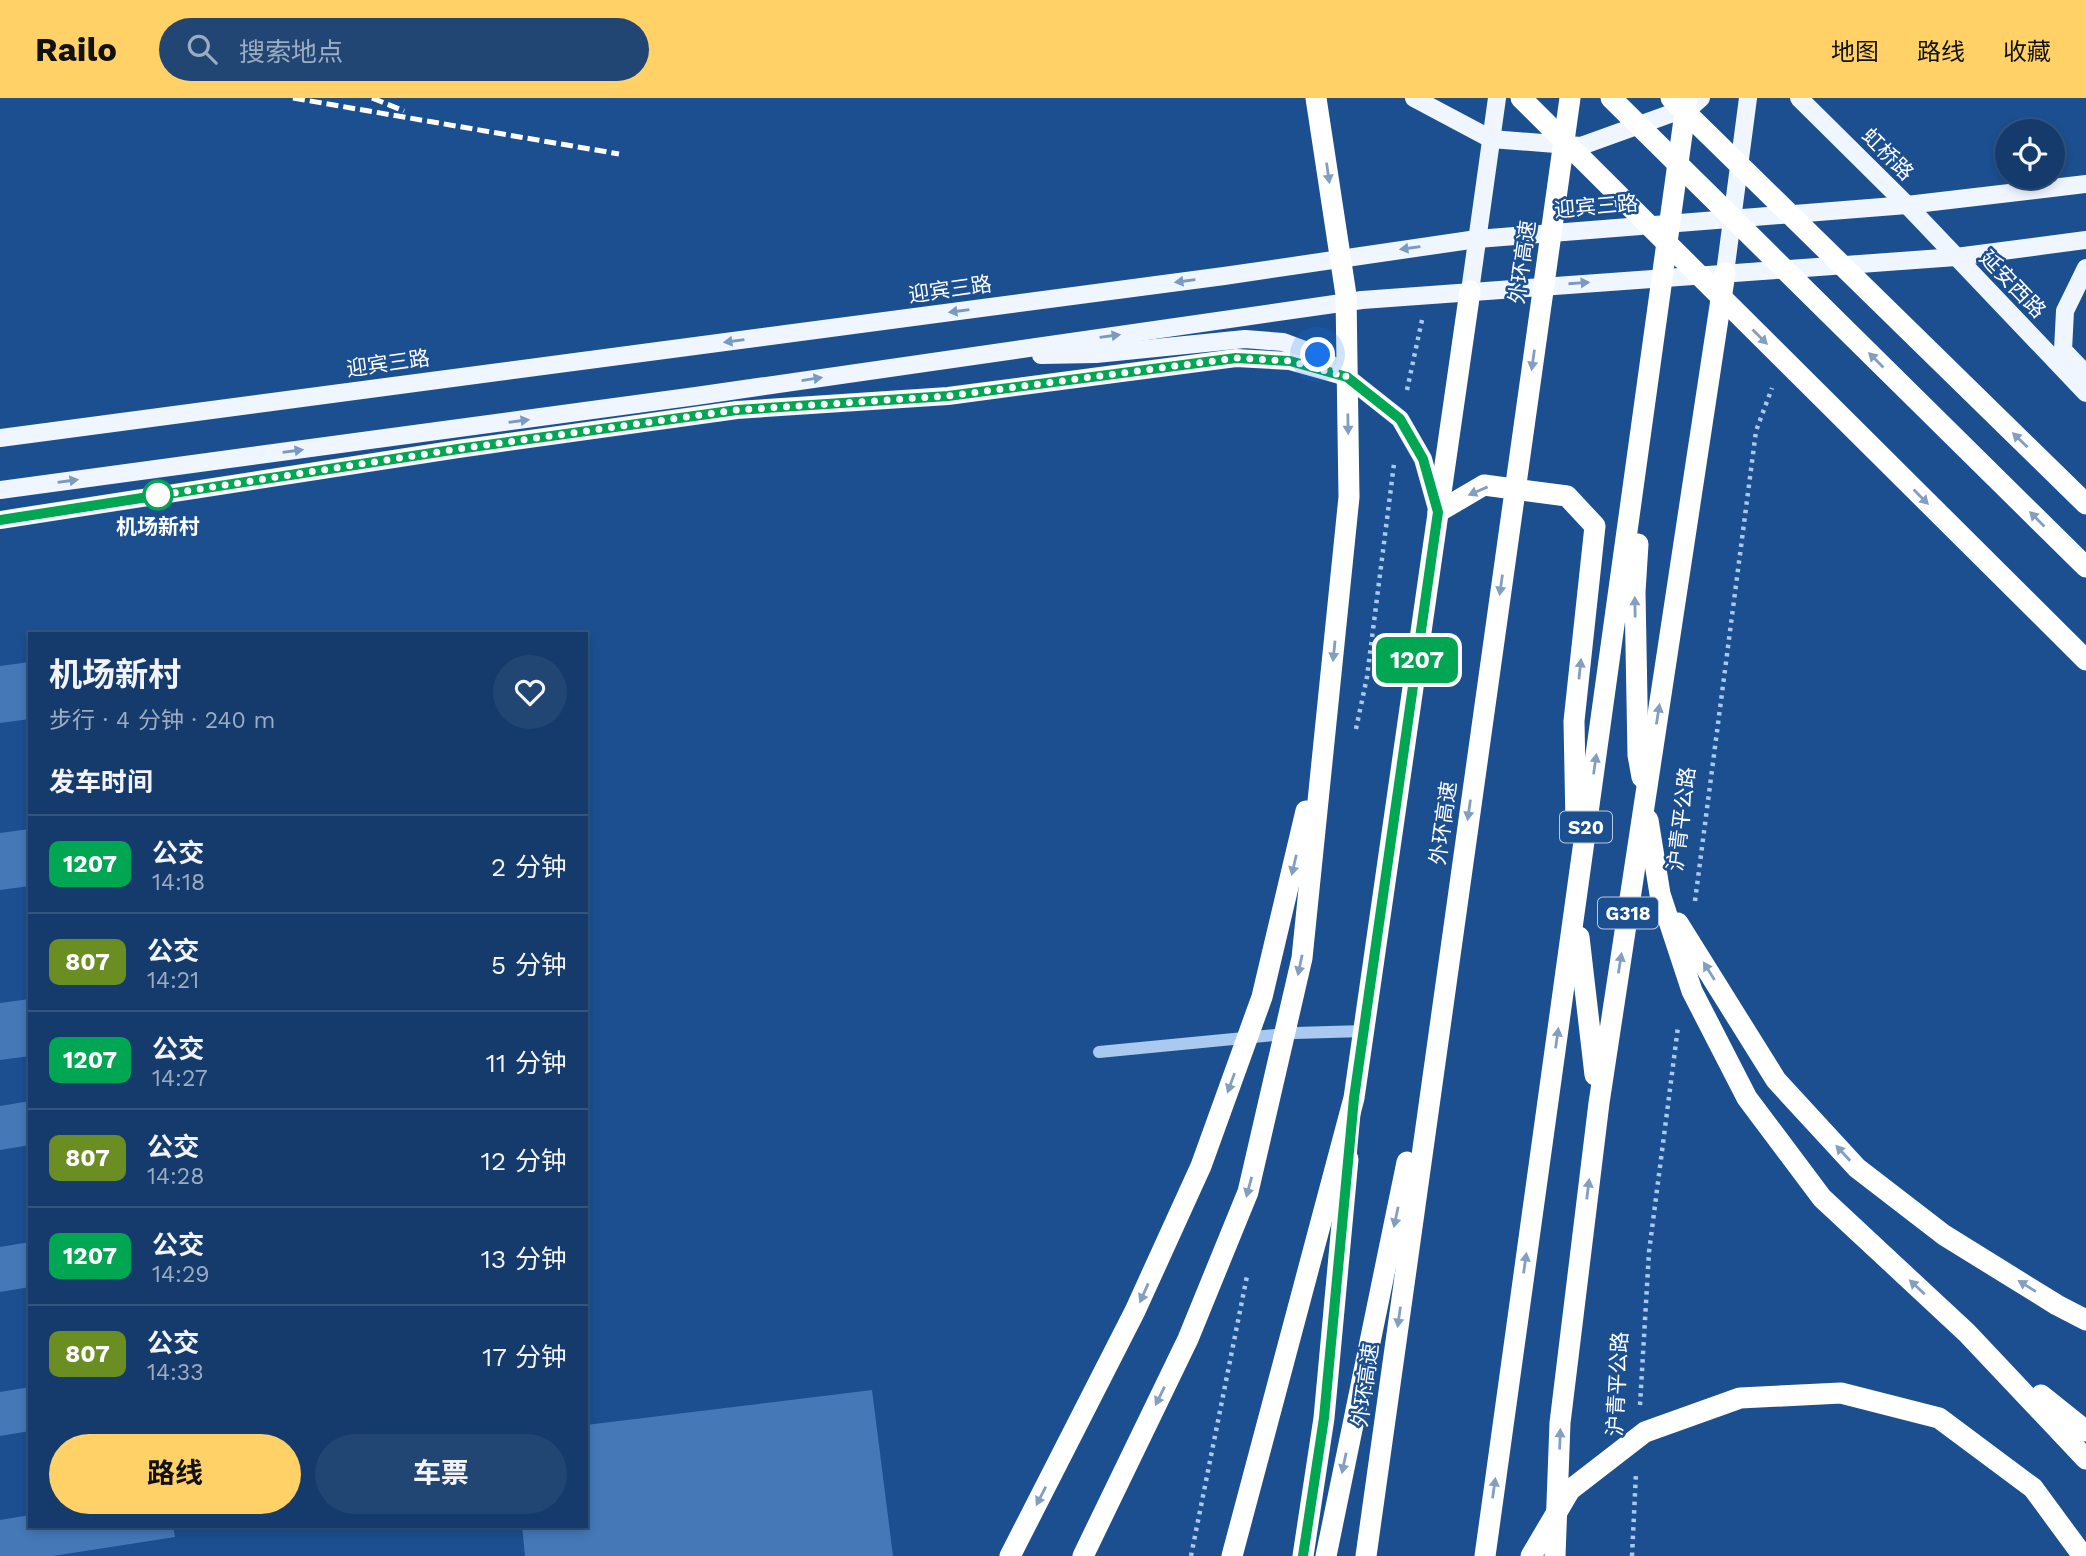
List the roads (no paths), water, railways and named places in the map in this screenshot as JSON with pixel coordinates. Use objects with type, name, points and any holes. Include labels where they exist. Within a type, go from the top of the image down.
[{"type":"highway","points":[[1083,1556],[1188,1339],[1248,1192],[1302,958],[1349,497],[1346,295],[1316,98]]},
{"type":"highway","points":[[1521,98],[2086,660]]},
{"type":"highway","name":"外环高速","points":[[1366,1556],[1570,98]]},
{"type":"highway","points":[[1611,98],[2086,567]]},
{"type":"highway","points":[[1671,98],[2086,504]]},
{"type":"highway","name":"S20","points":[[1485,1556],[1687,98]]},
{"type":"highway","name":"沪青平公路","points":[[1555,1556],[1560,1423],[1599,1103],[1726,273]]},
{"type":"highway","points":[[1303,1556],[1324,1418],[1354,1098],[1470,291]]},
{"type":"highway","points":[[1653,346],[1635,606],[1638,755],[1660,894],[1692,991],[1747,1098],[1822,1198],[1967,1334],[2086,1459]]},
{"type":"highway","points":[[1438,512],[1484,485],[1567,496],[1595,526],[1574,722],[1578,938],[1599,1103]]},
{"type":"highway","points":[[1010,1556],[1135,1311],[1201,1166],[1262,997],[1326,727]]},
{"type":"highway","points":[[1660,894],[1776,1080],[1857,1168],[1944,1235],[2086,1320]]},
{"type":"highway","points":[[1326,1556],[1445,982]]},
{"type":"highway","points":[[1232,1556],[1354,1098]]},
{"type":"highway","points":[[1967,1334],[2086,1431]]},
{"type":"highway","points":[[1531,1556],[1570,1490],[1645,1432],[1740,1398],[1840,1393],[1939,1419],[2033,1488],[2083,1556]]},
{"type":"main road","points":[[1414,98],[1491,139],[1581,146],[1692,106],[1701,98]]},
{"type":"main road","points":[[1470,291],[1497,98]]},
{"type":"main road","points":[[1726,273],[1748,98]]},
{"type":"main road","name":"虹桥路","points":[[1799,98],[1907,205],[2086,184]]},
{"type":"main road","name":"迎宾三路","points":[[0,438],[1224,276],[1477,239],[1907,205]]},
{"type":"main road","name":"延安西路","points":[[1907,205],[2086,393]]},
{"type":"main road","points":[[0,490],[696,396],[1362,300],[1956,257],[2086,240]]},
{"type":"main road","points":[[2086,268],[2065,311],[2063,350],[2086,374]]},
{"type":"main road","points":[[950,358],[1096,354],[1245,339],[1283,342],[1318,355],[1400,419],[1423,459],[1438,512]]},
{"type":"main road","points":[[0,520],[458,449],[737,410],[948,396],[1236,358],[1290,361],[1347,377]]},
{"type":"street","points":[[1098,1052],[1294,1034],[1363,1031]]},
{"type":"railway","points":[[293,98],[619,154]]},
{"type":"railway","points":[[372,98],[404,111]]},
{"type":"place","name":"机场新村","points":[[158,495]]}]
